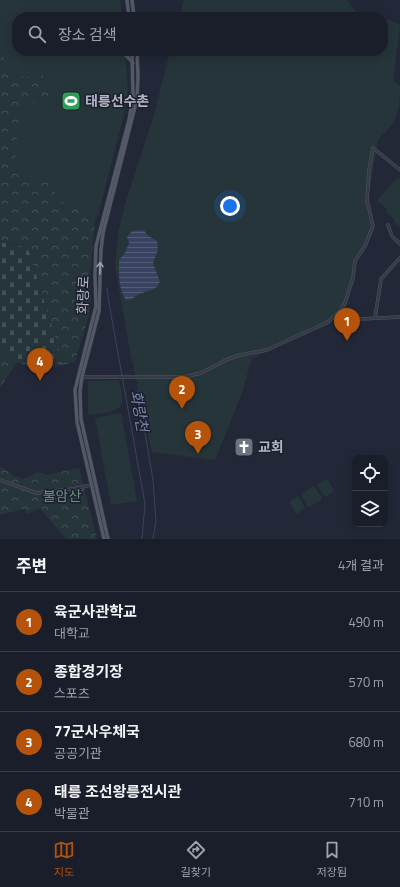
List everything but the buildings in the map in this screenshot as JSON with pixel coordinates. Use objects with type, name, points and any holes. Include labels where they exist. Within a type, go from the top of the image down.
[{"type":"main road","points":[[127,0],[129,12]]},
{"type":"main road","points":[[132,0],[133,12]]},
{"type":"main road","points":[[127,56],[133,62],[134,60],[136,61],[138,77]]},
{"type":"main road","name":"화랑로","points":[[108,539],[108,532],[95,484],[81,419],[80,377],[96,306],[96,246],[132,105],[132,56]]},
{"type":"main road","name":"화랑로","points":[[104,539],[77,422],[75,390],[99,311],[103,233],[137,99],[137,56]]},
{"type":"street","points":[[80,377],[184,377],[201,373],[228,359],[240,355],[267,350],[328,322],[340,311],[345,303],[353,278],[355,261],[365,246],[373,226],[367,200],[369,170],[373,148],[400,170]]},
{"type":"street","points":[[388,226],[392,236],[400,244]]},
{"type":"street","points":[[375,318],[381,279],[400,258]]},
{"type":"street","points":[[340,311],[349,318],[361,320],[400,317]]},
{"type":"street","points":[[0,480],[36,493],[73,489],[95,484]]},
{"type":"green space","name":"태릉선수촌","points":[[0,0],[120,0],[122,12],[12,12],[12,56],[125,56],[128,90],[123,119],[99,212],[95,222],[60,201],[48,182],[18,176],[0,53]]},
{"type":"green space","points":[[184,0],[347,0],[356,12],[181,12]]},
{"type":"green space","points":[[388,20],[400,25],[393,81],[400,86],[398,110],[394,122],[378,139],[367,208],[371,227],[356,265],[346,309],[328,325],[252,358],[242,393],[215,460],[152,452],[130,351],[115,266],[118,234],[125,204],[154,115],[169,56],[388,56]]},
{"type":"green space","points":[[0,49],[9,72],[24,77],[42,75],[54,89],[65,98],[57,102],[41,101],[30,103],[21,111],[15,151],[18,176],[27,178],[33,176],[48,182],[61,201],[78,209],[95,222],[90,276],[91,300],[89,315],[75,362],[37,369],[17,362],[0,388],[0,352],[37,365],[63,364],[28,248],[0,241]]},
{"type":"green space","points":[[398,177],[400,180],[400,227],[394,222],[395,220],[386,211],[387,209],[377,200]]},
{"type":"green space","points":[[0,242],[28,248],[63,364],[37,365],[0,352]]},
{"type":"green space","points":[[119,380],[122,393],[121,405],[109,412],[89,415],[88,381]]},
{"type":"green space","points":[[121,413],[137,501],[111,505],[95,418]]},
{"type":"green space","name":"불암산","points":[[2,467],[14,476],[23,479],[38,472],[46,475],[79,468],[97,539],[66,539],[40,508],[28,514],[24,509],[0,515],[0,468]]},
{"type":"green space","points":[[325,479],[328,480],[334,491],[326,497],[317,485]]},
{"type":"green space","points":[[314,486],[322,498],[308,507],[301,494]]},
{"type":"green space","points":[[297,496],[305,508],[297,514],[289,502]]},
{"type":"water","points":[[144,230],[147,235],[157,241],[158,250],[153,263],[160,282],[157,287],[139,294],[132,299],[126,300],[120,286],[119,260],[125,253],[129,243],[127,237],[132,231]]},
{"type":"waterway","name":"화랑천","points":[[107,288],[145,504],[142,539]]},
{"type":"waterway","points":[[138,391],[153,480],[156,521],[153,539]]},
{"type":"place","name":"태릉선수촌","points":[[71,101]]},
{"type":"place","name":"육군사관학교","points":[[347,341]]},
{"type":"place","name":"태릉 조선왕릉전시관","points":[[40,381]]},
{"type":"place","name":"종합경기장","points":[[182,409]]},
{"type":"place","name":"교회","points":[[244,447]]},
{"type":"place","name":"77군사우체국","points":[[198,454]]}]
